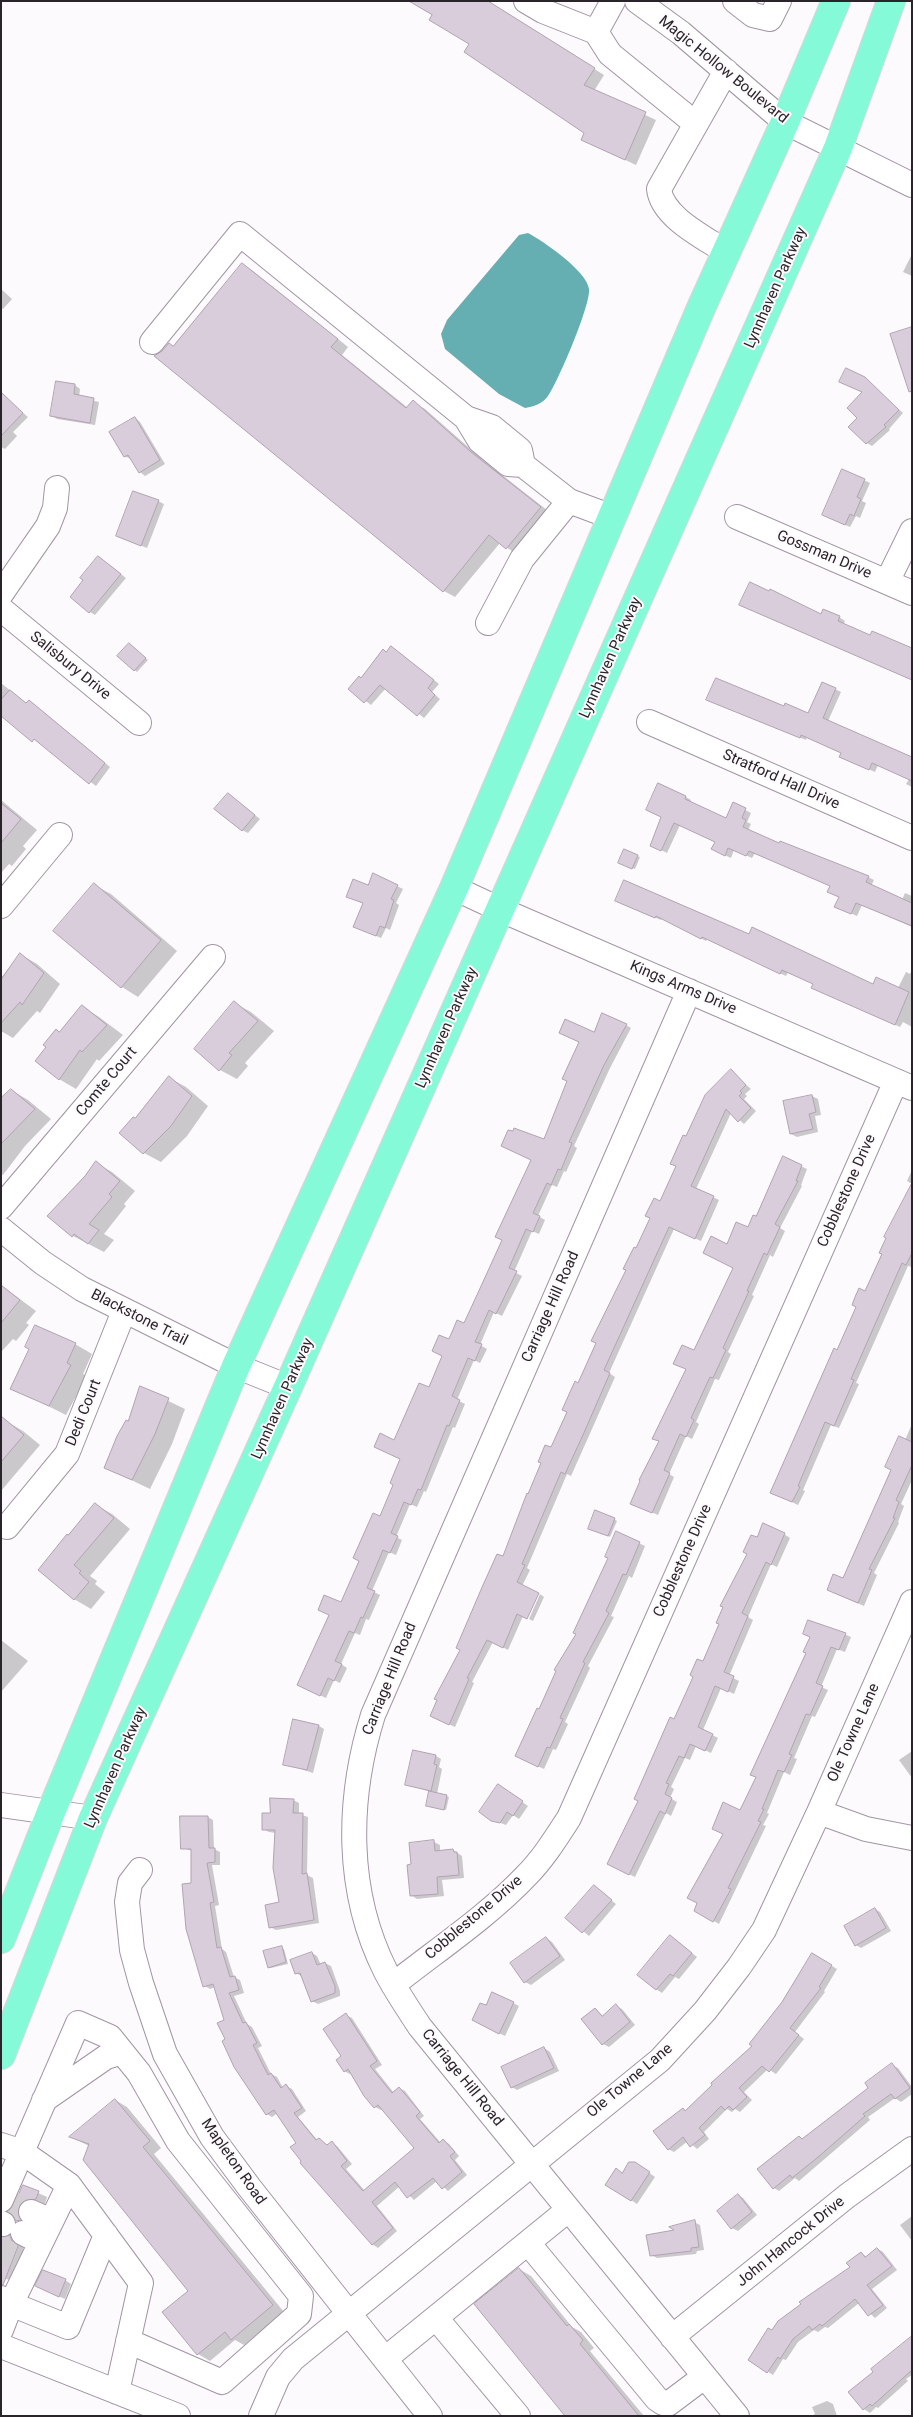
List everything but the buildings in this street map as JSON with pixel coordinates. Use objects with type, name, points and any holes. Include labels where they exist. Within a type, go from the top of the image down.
[{"type":"main road","points":[[1,1939],[51,1812],[236,1366],[454,888],[726,252],[785,122],[836,1]]},
{"type":"main road","name":"Lynnhaven Parkway","points":[[1,2055],[93,1818],[288,1388],[838,148],[891,1]]},
{"type":"street","points":[[526,1],[543,11],[596,32],[610,54],[696,124]]},
{"type":"street","points":[[596,32],[613,1]]},
{"type":"street","name":"Magic Hollow Boulevard","points":[[637,1],[666,10],[681,33],[785,122],[912,185]]},
{"type":"street","points":[[735,1],[753,15],[770,20],[779,1]]},
{"type":"street","points":[[726,71],[659,189],[660,200],[669,213],[726,252]]},
{"type":"street","points":[[152,342],[240,234],[466,418],[480,441],[508,464],[523,465],[569,502],[612,517]]},
{"type":"street","points":[[1,594],[48,526],[55,508],[57,488]]},
{"type":"street","points":[[488,623],[522,559],[569,502]]},
{"type":"street","name":"Gossman Drive","points":[[737,517],[912,593]]},
{"type":"street","points":[[887,582],[912,530]]},
{"type":"street","name":"Salisbury Drive","points":[[1,609],[139,723]]},
{"type":"street","name":"Stratford Hall Drive","points":[[649,722],[912,838]]},
{"type":"street","points":[[1,906],[60,835]]},
{"type":"street","name":"Kings Arms Drive","points":[[454,888],[904,1085]]},
{"type":"street","name":"Comte Court","points":[[1,1207],[213,957]]},
{"type":"street","name":"Carriage Hill Road","points":[[688,991],[373,1715],[364,1744],[355,1801],[354,1859],[360,1897],[371,1934],[393,1985],[420,2027],[736,2416]]},
{"type":"street","name":"Cobblestone Drive","points":[[393,1985],[499,1901],[526,1876],[549,1848],[569,1818],[904,1085]]},
{"type":"street","name":"Blackstone Trail","points":[[1,1228],[51,1268],[82,1289],[236,1366],[288,1388]]},
{"type":"street","name":"Dedi Court","points":[[7,1527],[67,1454],[124,1311]]},
{"type":"street","name":"Ole Towne Lane","points":[[261,2416],[278,2377],[293,2358],[660,2060],[705,2011],[739,1967],[764,1930],[819,1812],[912,1602]]},
{"type":"street","points":[[1,1805],[93,1818]]},
{"type":"street","points":[[819,1812],[866,1829],[912,1838]]},
{"type":"street","name":"Mapleton Road","points":[[140,1870],[130,1884],[127,1902],[132,1950],[165,2054],[212,2137],[249,2187],[430,2416]]},
{"type":"street","points":[[1,2330],[19,2225],[11,2148],[44,2100],[78,2023],[110,2038],[139,2072],[178,2141],[301,2296],[299,2314],[222,2382],[128,2341]]},
{"type":"street","points":[[44,2100],[106,2057],[122,2052]]},
{"type":"street","points":[[11,2148],[69,2185],[142,2283],[117,2392]]},
{"type":"street","name":"John Hancock Drive","points":[[672,2337],[847,2196],[912,2149]]},
{"type":"street","points":[[19,2225],[69,2185]]},
{"type":"street","points":[[385,2359],[568,2210]]},
{"type":"street","points":[[6,2301],[68,2327],[106,2235]]},
{"type":"street","points":[[528,2243],[657,2399],[668,2404],[704,2377]]},
{"type":"street","points":[[436,2318],[518,2416]]},
{"type":"street","points":[[1,2346],[117,2392],[139,2408],[178,2416]]},
{"type":"water","points":[[528,233],[573,265],[581,274],[589,289],[580,326],[553,388],[543,401],[525,408],[499,394],[445,349],[441,334],[447,320],[519,235]]},
{"type":"tunnel","points":[[11,2203],[31,2212]]},
{"type":"tunnel","points":[[1,2250],[14,2255]]}]
